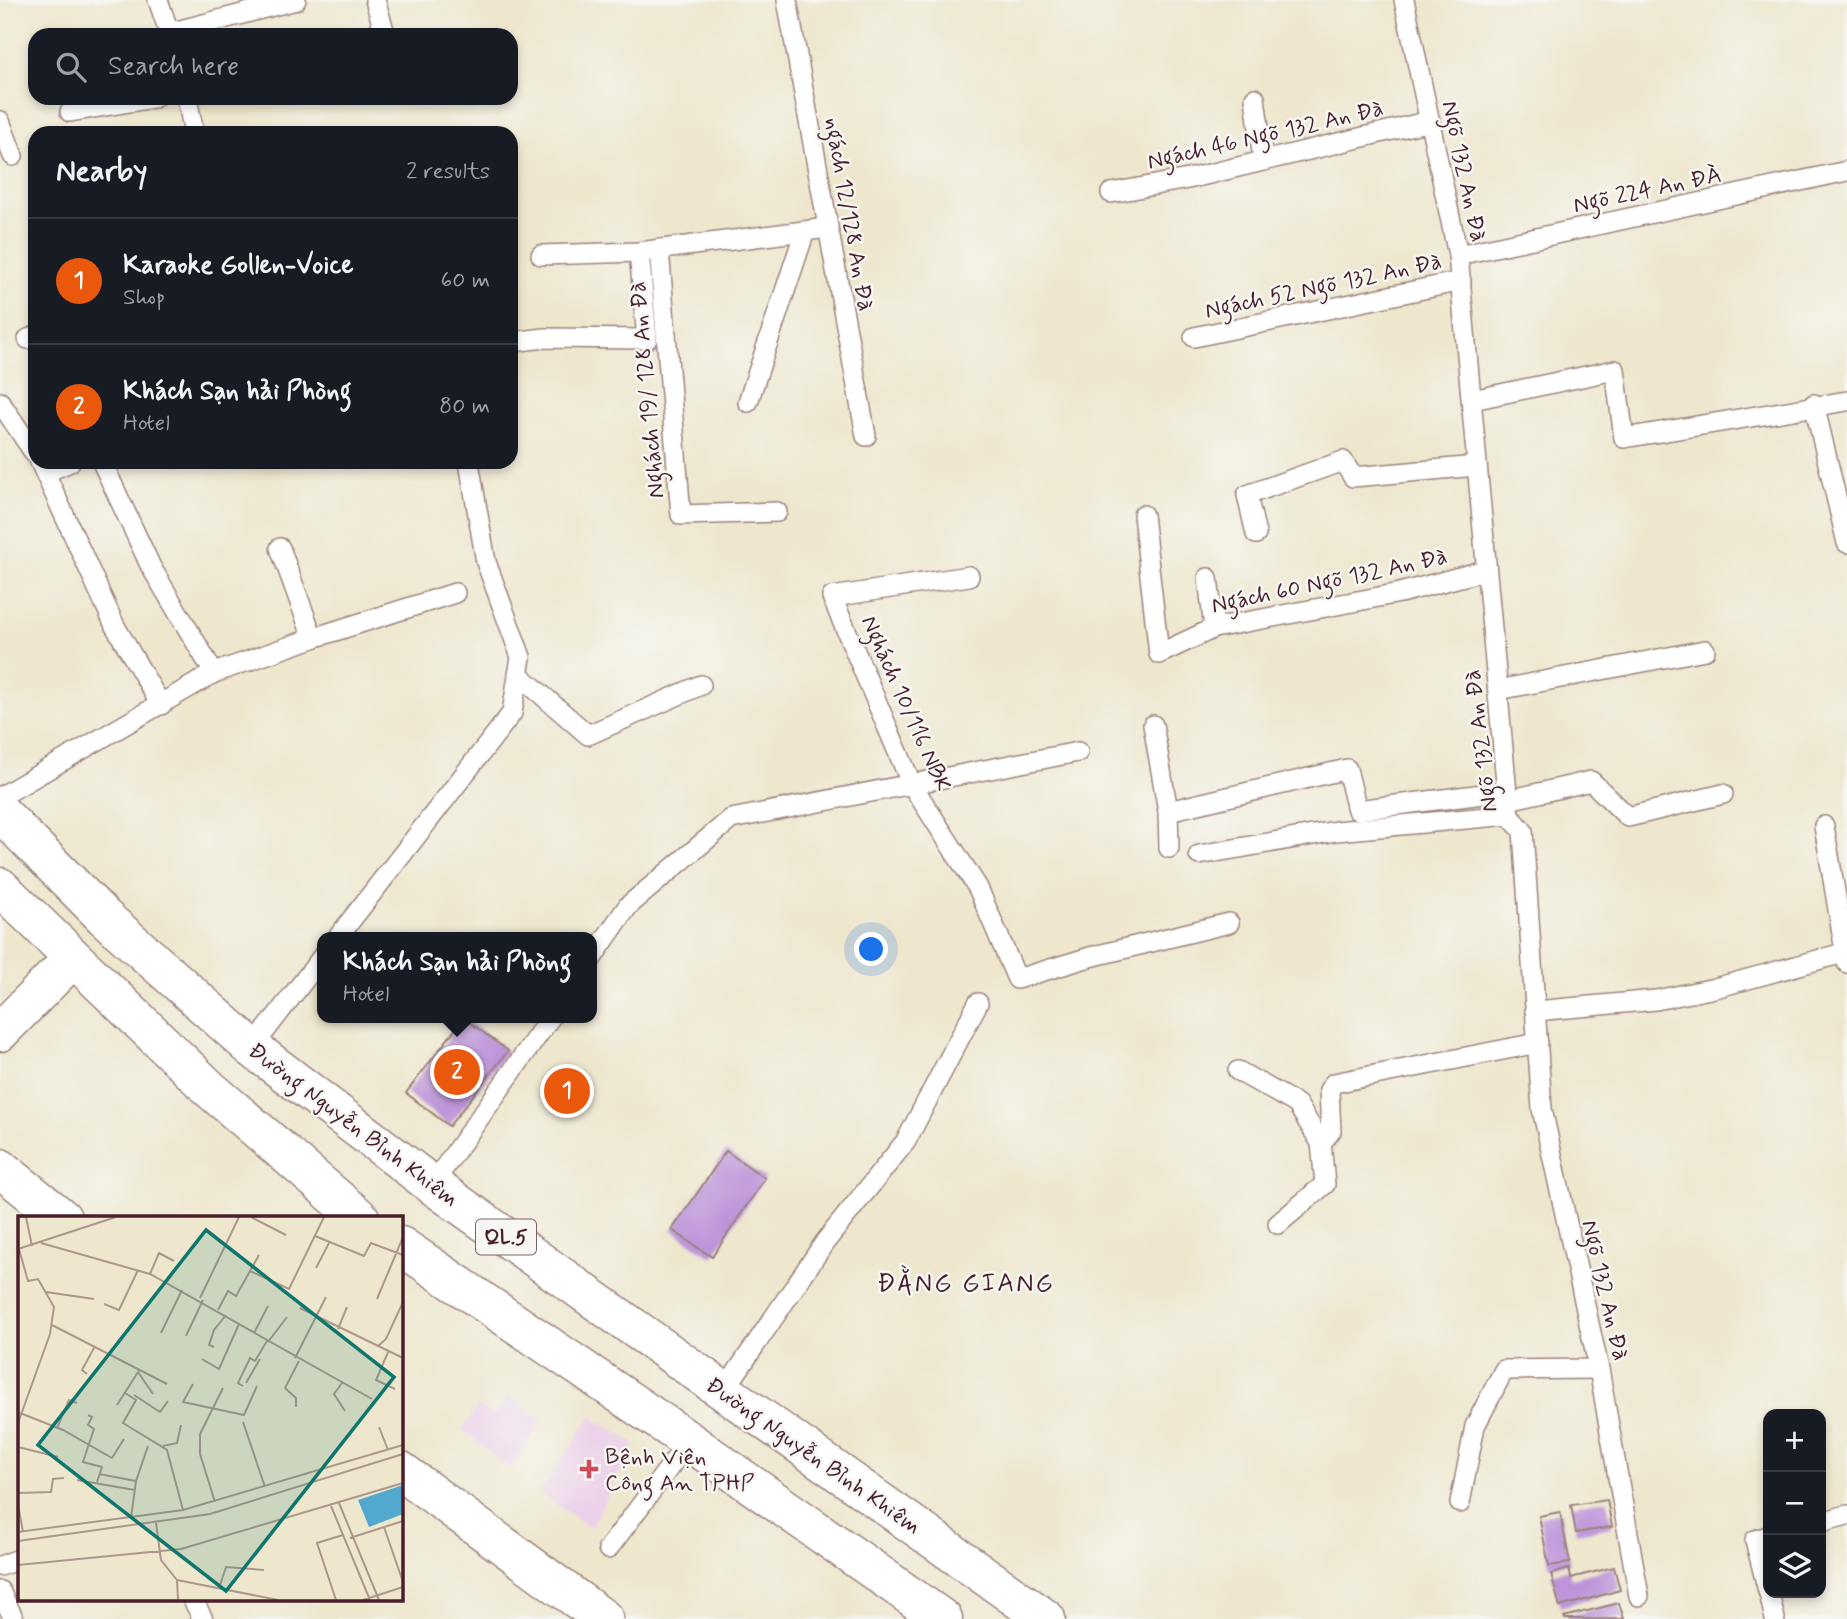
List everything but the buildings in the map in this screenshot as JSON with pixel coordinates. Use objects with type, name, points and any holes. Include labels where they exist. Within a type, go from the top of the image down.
[{"type":"main road","name":"Đường Nguyễn Bỉnh Khiêm","points":[[0,812],[104,917],[252,1048],[432,1185],[1046,1619]]},
{"type":"main road","points":[[0,887],[211,1090],[358,1216]]},
{"type":"main road","points":[[0,1032],[73,958]]},
{"type":"main road","points":[[0,1168],[60,1216]]},
{"type":"main road","points":[[402,1247],[689,1441],[943,1619]]},
{"type":"main road","points":[[402,1472],[604,1619]]},
{"type":"lane","points":[[158,0],[168,28]]},
{"type":"lane","points":[[192,28],[296,0]]},
{"type":"lane","points":[[375,0],[383,28]]},
{"type":"lane","name":"ngách 12/128 An Đà","points":[[787,0],[866,436]]},
{"type":"lane","name":"Ngõ 132 An Đà","points":[[1404,0],[1458,255],[1508,802],[1523,831],[1542,1109],[1599,1369],[1639,1596]]},
{"type":"lane","points":[[1255,98],[1263,159]]},
{"type":"lane","points":[[69,112],[112,105]]},
{"type":"lane","points":[[188,105],[193,126]]},
{"type":"lane","points":[[0,121],[13,156]]},
{"type":"lane","name":"Ngách 46 Ngõ 132 An Đà","points":[[1111,193],[1188,179],[1430,121]]},
{"type":"lane","name":"Ngõ 224 An ĐÀ","points":[[1458,255],[1847,171]]},
{"type":"lane","points":[[541,255],[639,252],[827,228]]},
{"type":"lane","points":[[748,402],[805,231]]},
{"type":"lane","name":"Nghách 19/ 128 An Đà","points":[[659,249],[681,515],[777,512]]},
{"type":"lane","points":[[518,341],[545,338],[647,340],[639,252]]},
{"type":"lane","name":"Ngách 52 Ngõ 132 An Đà","points":[[1194,337],[1461,281]]},
{"type":"lane","points":[[1472,400],[1615,370],[1624,439],[1814,404],[1847,401]]},
{"type":"lane","points":[[0,402],[28,444]]},
{"type":"lane","points":[[1814,404],[1847,542]]},
{"type":"lane","points":[[1256,534],[1247,495],[1343,461],[1353,477],[1477,466]]},
{"type":"lane","points":[[45,469],[115,626],[161,705]]},
{"type":"lane","points":[[105,469],[150,567],[214,673]]},
{"type":"lane","points":[[342,932],[512,713],[521,657],[486,562],[470,469]]},
{"type":"lane","name":"Ngách 60 Ngõ 132 An Đà","points":[[1143,515],[1159,654],[1214,628],[1400,593],[1486,570]]},
{"type":"lane","points":[[280,548],[313,638]]},
{"type":"lane","name":"Nghách 10/116 NBK","points":[[969,576],[832,597],[912,785],[978,888],[1017,979],[1090,957],[1229,923]]},
{"type":"lane","points":[[1208,578],[1214,628]]},
{"type":"lane","points":[[0,797],[214,673],[455,593]]},
{"type":"lane","points":[[1498,691],[1705,650]]},
{"type":"lane","points":[[518,674],[588,735],[701,685]]},
{"type":"lane","points":[[1153,725],[1168,811],[1169,848]]},
{"type":"lane","points":[[597,951],[628,906],[732,819],[1078,752]]},
{"type":"lane","points":[[1168,811],[1347,769],[1357,810],[1508,802]]},
{"type":"lane","points":[[1199,855],[1508,802],[1591,781],[1628,817],[1723,793]]},
{"type":"lane","points":[[1535,1011],[1656,1000],[1846,957],[1824,826]]},
{"type":"lane","points":[[252,1048],[317,964]]},
{"type":"lane","points":[[724,1391],[825,1242],[906,1141],[978,1003]]},
{"type":"lane","points":[[432,1185],[546,1023]]},
{"type":"lane","points":[[1321,1143],[1331,1131],[1329,1090],[1334,1083],[1538,1043]]},
{"type":"lane","points":[[1238,1071],[1297,1104],[1321,1143],[1325,1184],[1278,1224]]},
{"type":"lane","points":[[1460,1503],[1475,1426],[1504,1370],[1599,1369]]},
{"type":"lane","points":[[608,1549],[689,1441]]},
{"type":"lane","points":[[1826,1521],[1847,1515]]},
{"type":"lane","points":[[1763,1538],[1755,1540],[1763,1572]]},
{"type":"lane","points":[[0,1566],[18,1559]]},
{"type":"lane","points":[[0,1591],[14,1619]]},
{"type":"lane","points":[[1770,1598],[1775,1619]]},
{"type":"lane","points":[[194,1602],[203,1619]]},
{"type":"shaded area","points":[[509,1395],[542,1421],[510,1470],[462,1429],[479,1406],[493,1417]]},
{"type":"shaded area","name":"Bệnh Viện Công An TPHP","points":[[591,1416],[635,1444],[590,1528],[540,1493]]},
{"type":"place","name":"Khách Sạn hải Phòng","points":[[457,1072]]},
{"type":"place","name":"Karaoke Gollen-Voice","points":[[567,1091]]},
{"type":"place","name":"Bệnh Viện Công An TPHP","points":[[589,1469]]},
{"type":"district","name":"ĐẰNG GIANG","points":[[966,1282]]}]
